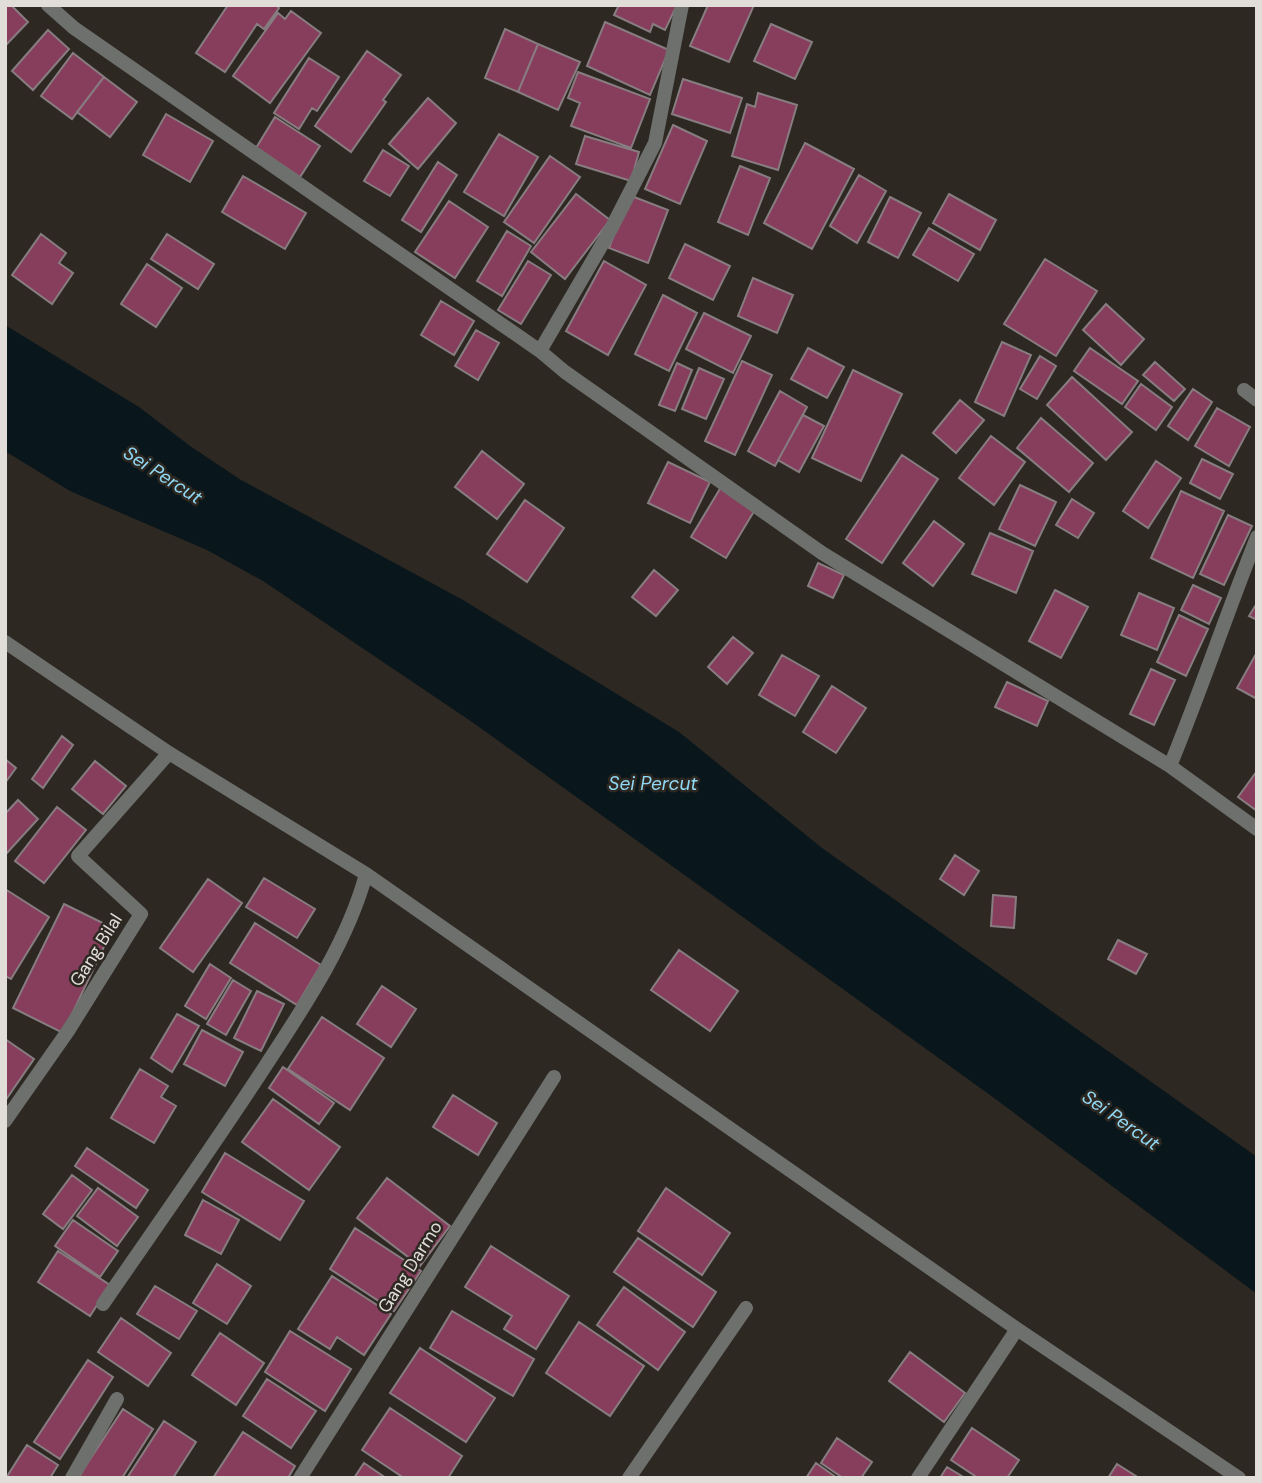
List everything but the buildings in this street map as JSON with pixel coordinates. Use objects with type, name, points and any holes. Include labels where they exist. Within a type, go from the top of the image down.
[{"type":"street","points":[[48,5],[74,28],[540,351],[565,372],[822,553],[1170,766],[1257,829]]},
{"type":"street","points":[[540,351],[611,229],[655,143],[682,5]]},
{"type":"street","points":[[1244,390],[1257,400]]},
{"type":"street","points":[[1170,766],[1210,667],[1226,616],[1257,537]]},
{"type":"street","points":[[5,642],[169,753],[366,874],[1017,1329],[1239,1478]]},
{"type":"street","name":"Gang Bilal","points":[[5,1121],[68,1031],[141,914],[78,856],[169,753]]},
{"type":"street","points":[[103,1304],[309,1001],[361,894],[366,874]]},
{"type":"street","name":"Gang Darmo","points":[[300,1478],[554,1077]]},
{"type":"street","points":[[629,1478],[746,1308]]},
{"type":"street","points":[[918,1478],[1017,1329]]},
{"type":"street","points":[[72,1478],[117,1399]]},
{"type":"water","name":"Sei Percut","points":[[5,325],[139,407],[241,480],[463,600],[679,732],[822,848],[1257,1157],[1257,1294],[990,1095],[475,724],[263,581],[207,550],[70,491],[5,451]]}]
